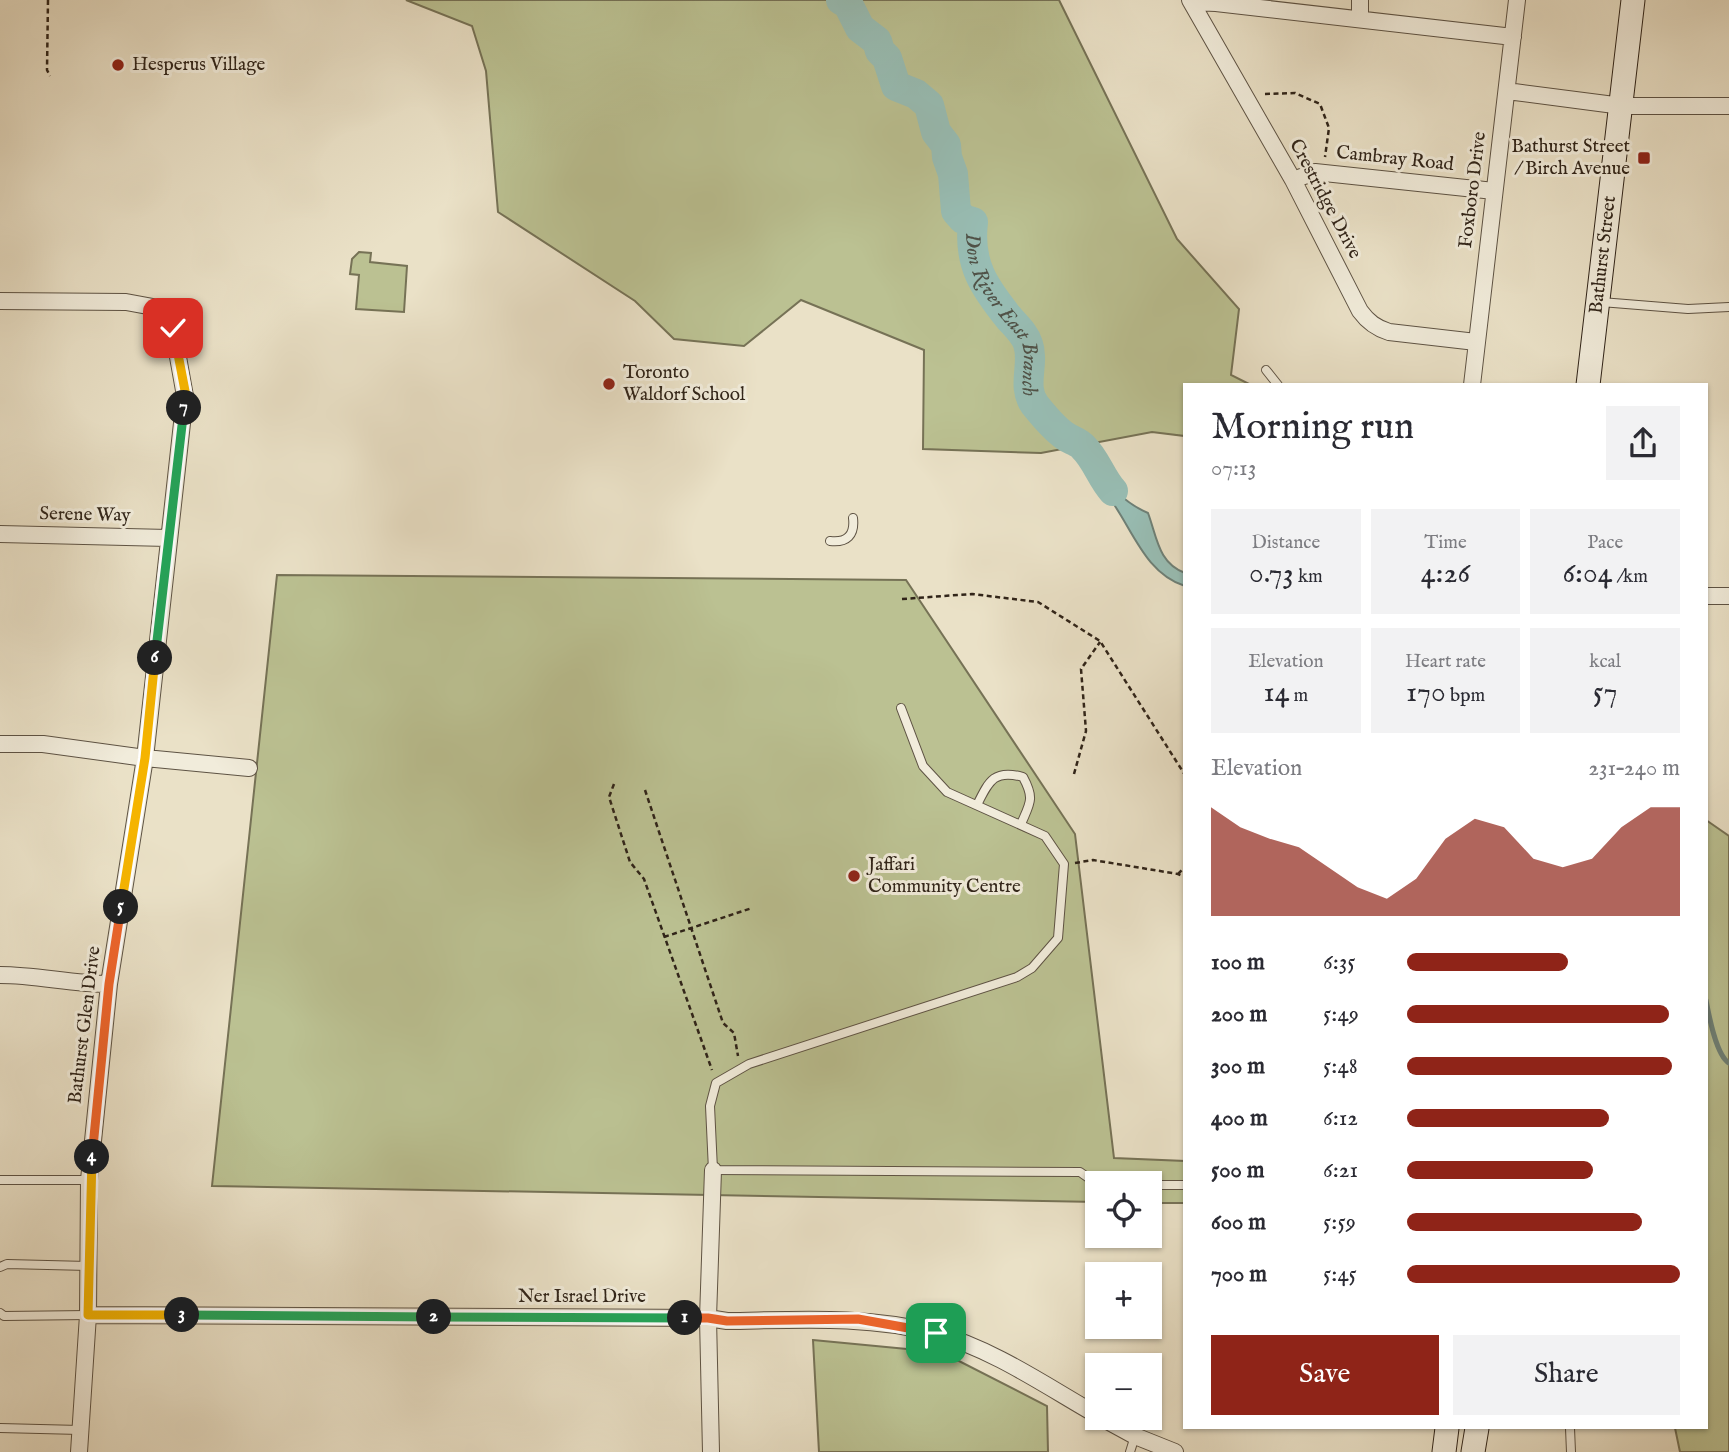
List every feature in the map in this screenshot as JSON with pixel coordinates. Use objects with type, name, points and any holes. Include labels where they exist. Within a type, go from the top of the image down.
[{"type":"main road","name":"Bathurst Street","points":[[1588,383],[1633,0]]},
{"type":"main road","points":[[1444,1452],[1447,1429]]},
{"type":"main road","points":[[1474,1452],[1477,1429]]},
{"type":"street","points":[[1360,0],[1360,18]]},
{"type":"street","name":"Foxboro Drive","points":[[1472,383],[1517,0]]},
{"type":"street","points":[[1191,1],[1513,37]]},
{"type":"street","name":"Crestridge Drive","points":[[1191,1],[1293,180],[1360,311],[1369,323],[1389,332],[1476,342]]},
{"type":"street","points":[[1507,91],[1622,106],[1729,106]]},
{"type":"street","name":"Cambray Road","points":[[1293,180],[1315,172],[1494,191]]},
{"type":"street","name":"Bathurst Glen Drive","points":[[0,302],[125,302],[153,307],[166,317],[173,328],[186,396],[145,758],[109,984],[89,1180],[88,1315],[79,1452]]},
{"type":"street","name":"Serene Way","points":[[0,534],[168,538]]},
{"type":"street","points":[[1708,596],[1729,596]]},
{"type":"street","points":[[0,744],[43,744],[145,758],[249,768]]},
{"type":"street","points":[[0,975],[23,975],[80,984],[109,984]]},
{"type":"street","points":[[711,1452],[708,1318],[713,1170]]},
{"type":"street","name":"Ner Israel Drive","points":[[88,1315],[708,1318],[727,1321],[858,1319],[936,1333],[988,1354],[1085,1408]]},
{"type":"street","name":"Ner Israel Drive","points":[[1116,1430],[1133,1444],[1175,1452]]},
{"type":"lane","points":[[1598,302],[1688,309],[1729,307]]},
{"type":"lane","points":[[1266,370],[1276,383]]},
{"type":"lane","points":[[830,541],[840,542],[849,537],[854,528],[853,518]]},
{"type":"lane","points":[[901,708],[923,766],[947,792],[1045,836],[1064,864],[1058,938],[1032,968],[1017,977],[758,1061],[716,1083],[710,1106],[713,1170],[1080,1171],[1085,1175]]},
{"type":"lane","points":[[977,804],[997,775],[1023,777],[1032,799],[1021,824]]},
{"type":"lane","points":[[0,1180],[89,1180]]},
{"type":"lane","points":[[1162,1185],[1183,1185]]},
{"type":"lane","points":[[0,1267],[7,1264],[88,1266]]},
{"type":"lane","points":[[0,1313],[5,1316],[88,1315]]},
{"type":"lane","points":[[0,1428],[80,1430]]},
{"type":"lane","points":[[1570,1429],[1571,1452]]},
{"type":"path","points":[[48,0],[47,70],[50,76]]},
{"type":"path","points":[[1265,94],[1295,93],[1320,104],[1329,128],[1325,160]]},
{"type":"path","points":[[902,599],[972,594],[1038,602],[1100,641],[1183,772]]},
{"type":"path","points":[[1074,775],[1086,731],[1081,669],[1100,641]]},
{"type":"path","points":[[614,784],[609,797],[630,863],[644,879],[716,1083]]},
{"type":"path","points":[[645,790],[723,1023],[734,1033],[740,1069]]},
{"type":"path","points":[[1064,864],[1093,860],[1183,876]]},
{"type":"path","points":[[1178,874],[1183,869]]},
{"type":"path","points":[[664,937],[752,908]]},
{"type":"green space","points":[[406,0],[1059,0],[1177,239],[1239,309],[1231,375],[1247,383],[1183,383],[1183,436],[1152,432],[1041,453],[923,449],[924,350],[801,300],[744,346],[674,339],[635,301],[498,212],[486,71],[472,26]]},
{"type":"green space","points":[[359,252],[371,253],[370,262],[407,266],[404,312],[356,309],[359,275],[350,274],[352,259]]},
{"type":"green space","points":[[277,575],[906,580],[1075,834],[1114,1158],[1183,1161],[1183,1203],[1162,1203],[1162,1171],[1085,1171],[1085,1202],[212,1186]]},
{"type":"green space","points":[[1708,821],[1729,836],[1729,1452],[1680,1452],[1675,1429],[1708,1429]]},
{"type":"green space","points":[[813,1340],[907,1349],[959,1361],[1047,1406],[1048,1452],[819,1452]]},
{"type":"water","points":[[1087,459],[1098,459],[1100,468],[1117,492],[1148,513],[1164,556],[1176,569],[1183,572],[1183,585],[1171,580],[1149,560],[1117,508],[1085,465]]},
{"type":"waterway","name":"Don River East Branch","points":[[841,0],[848,4],[860,28],[877,41],[880,51],[887,58],[896,86],[916,94],[929,105],[936,132],[946,145],[953,174],[956,211],[963,219],[973,222],[973,250],[980,274],[992,296],[1023,333],[1028,344],[1028,383],[1031,398],[1057,430],[1088,452],[1113,491]]},
{"type":"waterway","name":"Don River East Branch","points":[[1708,1010],[1720,1052],[1729,1063]]},
{"type":"place","name":"Hesperus Village","points":[[118,65]]},
{"type":"place","name":"Bathurst Street / Birch Avenue","points":[[1644,158]]},
{"type":"place","name":"Toronto Waldorf School","points":[[609,384]]},
{"type":"place","name":"Jaffari Community Centre","points":[[854,876]]},
{"type":"route","points":[[173,328],[186,396],[145,758],[109,984],[89,1180],[88,1315],[708,1318],[727,1321],[858,1319],[936,1333]]}]
